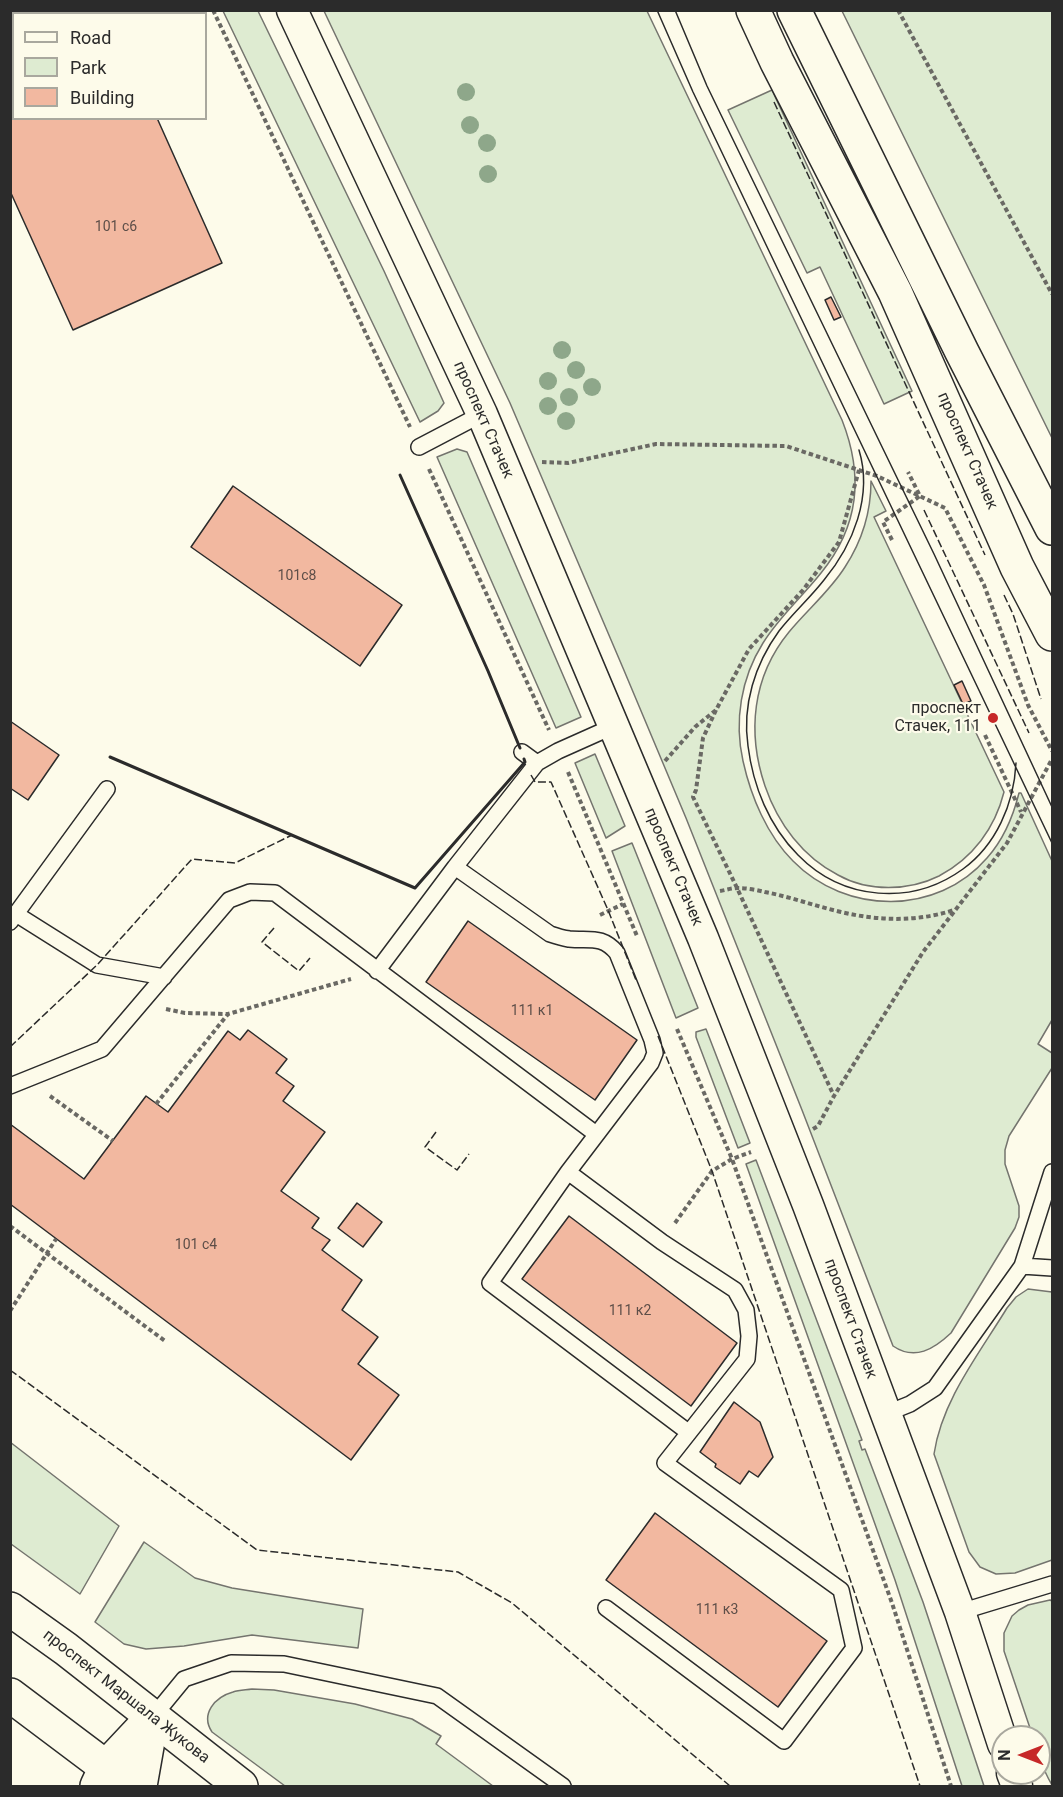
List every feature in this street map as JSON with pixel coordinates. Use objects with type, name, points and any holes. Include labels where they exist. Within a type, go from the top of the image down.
[{"type":"main road","name":"проспект Стачек","points":[[753,10],[777,62],[895,292],[1017,567],[1053,634]]},
{"type":"main road","points":[[794,10],[962,352],[1053,528]]},
{"type":"main road","name":"проспект Маршала Жукова","points":[[10,1609],[66,1649],[241,1786]]},
{"type":"main road","points":[[10,1695],[101,1777],[131,1786]]},
{"type":"main road","points":[[101,1777],[152,1718]]},
{"type":"main road","points":[[140,1786],[152,1718]]},
{"type":"street","name":"проспект Стачек","points":[[292,10],[482,414],[707,949],[808,1205],[960,1612],[997,1725]]},
{"type":"lane","points":[[419,447],[482,414]]},
{"type":"lane","points":[[377,971],[537,763],[558,751],[615,726]]},
{"type":"lane","points":[[522,752],[537,763]]},
{"type":"lane","points":[[107,789],[13,918],[97,965],[164,977]]},
{"type":"lane","points":[[455,867],[550,934],[566,938],[598,939],[609,944],[617,953],[652,1040],[655,1053],[651,1063],[568,1172],[490,1283],[688,1432]]},
{"type":"lane","points":[[10,1086],[102,1049],[229,900],[250,892],[275,893],[596,1134]]},
{"type":"lane","points":[[568,1172],[662,1242],[735,1290],[746,1310],[749,1336],[747,1359],[665,1463],[841,1590],[854,1648],[784,1741],[606,1608]]},
{"type":"lane","points":[[885,1414],[910,1404],[935,1388],[1022,1266],[1053,1172]]},
{"type":"lane","points":[[1022,1266],[1053,1268]]},
{"type":"lane","points":[[960,1612],[1053,1584]]},
{"type":"lane","points":[[152,1718],[184,1679],[231,1663],[284,1665],[437,1696],[563,1786]]},
{"type":"path","points":[[213,10],[419,447],[558,751],[641,946]]},
{"type":"path","points":[[898,10],[1053,294]]},
{"type":"path","points":[[542,462],[568,463],[656,444],[786,446],[877,476],[945,508],[984,585],[1028,705],[1053,751]]},
{"type":"path","points":[[834,1096],[693,797],[703,738],[716,710],[749,650],[803,590],[838,542],[859,470]]},
{"type":"path","points":[[908,472],[920,496]]},
{"type":"path","points":[[892,540],[883,522],[920,496]]},
{"type":"path","points":[[665,761],[695,727],[716,710]]},
{"type":"path","points":[[985,735],[1022,813]]},
{"type":"path","points":[[818,1126],[834,1096],[923,952],[1007,843],[1053,759]]},
{"type":"path","points":[[720,891],[737,888],[789,897],[842,912],[885,918],[912,920],[955,910]]},
{"type":"path","points":[[140,1004],[185,1012],[228,1014],[377,971]]},
{"type":"path","points":[[156,1104],[228,1014]]},
{"type":"path","points":[[673,1021],[732,1159],[892,1604],[951,1786]]},
{"type":"path","points":[[27,1080],[113,1141]]},
{"type":"path","points":[[662,1242],[712,1172],[732,1159],[751,1152]]},
{"type":"path","points":[[10,1226],[165,1341]]},
{"type":"path","points":[[10,1311],[56,1239]]},
{"type":"green space","points":[[223,11],[258,11],[384,271],[444,403],[438,411],[420,422]]},
{"type":"green space","points":[[324,11],[647,11],[842,420],[853,461],[854,500],[843,537],[821,573],[783,616],[763,643],[749,671],[741,700],[740,746],[746,775],[761,815],[784,851],[815,879],[839,891],[864,899],[891,902],[918,899],[943,891],[966,877],[987,858],[998,843],[1011,819],[1019,793],[1052,861],[1052,1020],[1038,1044],[1052,1053],[1052,1068],[1009,1136],[1005,1150],[1005,1164],[1019,1206],[1019,1217],[1015,1228],[951,1333],[931,1348],[909,1353],[893,1346],[686,818],[623,668],[510,403]]},
{"type":"green space","points":[[842,11],[1052,11],[1052,438]]},
{"type":"green space","points":[[772,90],[912,391],[884,404],[820,267],[807,273],[728,110]]},
{"type":"green space","points":[[457,449],[467,452],[581,717],[556,728],[437,457]]},
{"type":"green space","points":[[871,481],[886,511],[874,517],[1004,792],[988,830],[981,841],[962,860],[951,869],[927,881],[915,885],[888,888],[850,881],[838,875],[814,859],[793,838],[770,800],[765,786],[759,766],[755,726],[760,687],[777,649],[789,632],[839,576],[856,547],[864,526]]},
{"type":"green space","points":[[595,754],[625,826],[606,838],[575,763]]},
{"type":"green space","points":[[632,843],[698,1008],[676,1018],[612,851]]},
{"type":"green space","points":[[706,1029],[750,1143],[738,1148],[696,1037],[696,1032]]},
{"type":"green space","points":[[756,1160],[862,1440],[859,1441],[862,1450],[865,1449],[923,1602],[984,1786],[962,1786],[895,1580],[746,1164]]},
{"type":"green space","points":[[1028,1289],[1052,1292],[1052,1560],[1015,1573],[996,1574],[980,1567],[969,1552],[934,1454],[945,1415],[963,1378],[1007,1308],[1016,1297]]},
{"type":"green space","points":[[10,1442],[119,1526],[80,1594],[11,1544]]},
{"type":"green space","points":[[144,1542],[195,1578],[232,1588],[363,1609],[358,1648],[252,1635],[184,1646],[146,1649],[124,1644],[95,1622]]},
{"type":"green space","points":[[1052,1601],[1052,1785],[1051,1725],[1029,1725],[1004,1651],[1004,1633],[1012,1616],[1028,1605]]},
{"type":"green space","points":[[252,1689],[274,1690],[355,1704],[412,1719],[441,1736],[436,1744],[493,1786],[285,1786],[212,1732],[209,1725],[209,1713],[215,1702],[226,1694]]},
{"type":"building","points":[[10,78],[12,78],[12,120],[158,120],[222,263],[73,330],[10,191]]},
{"type":"building","points":[[831,297],[841,317],[834,320],[825,300]]},
{"type":"building","points":[[233,486],[402,605],[360,666],[191,547]]},
{"type":"building","points":[[962,681],[971,701],[963,704],[954,685]]},
{"type":"building","points":[[10,721],[59,755],[28,800],[10,788]]},
{"type":"building","points":[[468,921],[637,1040],[595,1100],[426,982]]},
{"type":"building","points":[[248,1030],[287,1059],[276,1073],[294,1086],[283,1101],[325,1132],[281,1191],[319,1218],[312,1228],[330,1240],[322,1250],[362,1280],[342,1310],[378,1337],[358,1364],[399,1395],[351,1460],[10,1204],[10,1124],[84,1179],[146,1096],[168,1112],[228,1031],[240,1040]]},
{"type":"building","points":[[357,1203],[382,1222],[363,1247],[338,1228]]},
{"type":"building","points":[[569,1216],[737,1343],[691,1406],[522,1279]]},
{"type":"building","points":[[734,1402],[760,1422],[773,1457],[758,1477],[749,1471],[740,1484],[715,1467],[716,1464],[700,1452]]},
{"type":"building","points":[[655,1513],[827,1641],[778,1707],[606,1580]]},
{"type":"tram line","points":[[657,10],[693,92],[1052,843]]},
{"type":"tram line","points":[[675,10],[707,86],[934,554],[1052,807]]},
{"type":"tram line","points":[[859,450],[864,485],[862,502],[852,536],[819,587],[779,631],[763,657],[752,686],[747,715],[748,746],[754,776],[764,805],[788,844],[816,870],[836,882],[857,889],[878,893],[900,893],[922,889],[943,881],[963,869],[985,848],[994,836],[1007,808],[1012,793],[1016,763]]},
{"type":"fence","points":[[774,102],[985,555]]},
{"type":"fence","points":[[924,510],[1029,733]]},
{"type":"fence","points":[[1004,595],[1013,614],[1041,699]]},
{"type":"fence","points":[[531,775],[535,782],[551,782],[608,910],[636,980]]},
{"type":"fence","points":[[10,1047],[97,965],[192,859],[235,863],[292,835]]},
{"type":"fence","points":[[274,928],[262,942],[299,971],[310,958]]},
{"type":"fence","points":[[658,1036],[712,1171],[920,1786]]},
{"type":"fence","points":[[436,1132],[425,1147],[457,1170],[469,1154]]},
{"type":"fence","points":[[10,1370],[257,1550],[458,1572],[512,1603],[730,1786]]},
{"type":"wall","points":[[400,475],[520,748]]},
{"type":"wall","points":[[110,757],[415,888],[525,762],[524,759]]},
{"type":"place","name":"проспект Стачек, 111","points":[[993,718]]}]
